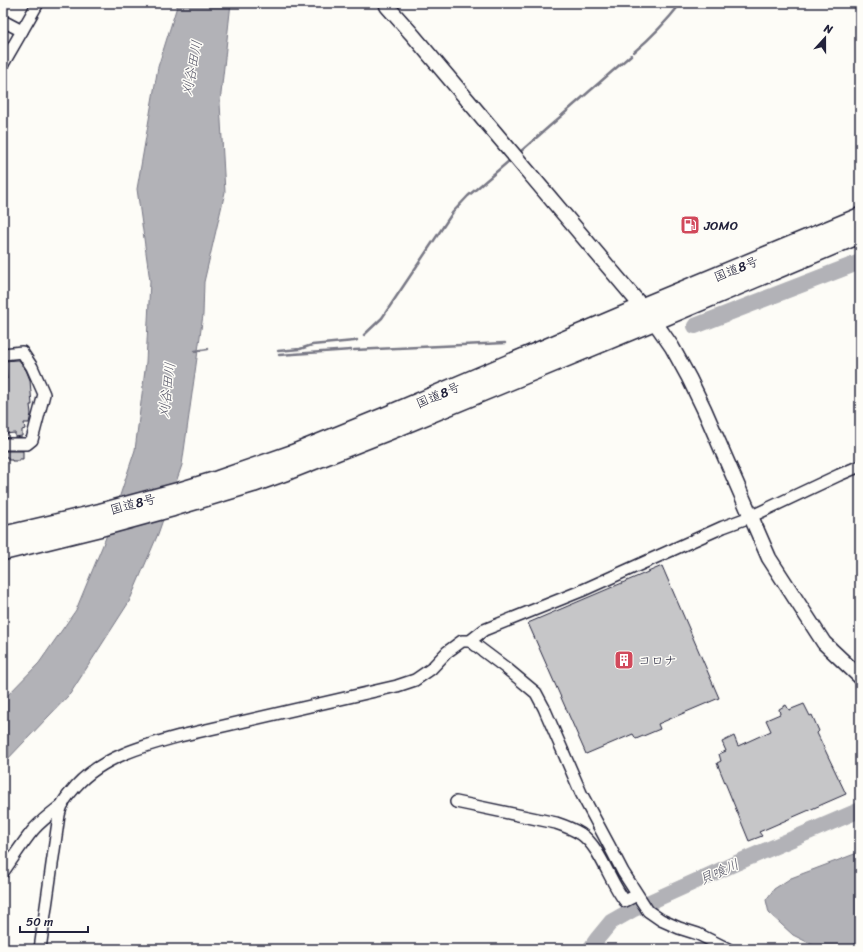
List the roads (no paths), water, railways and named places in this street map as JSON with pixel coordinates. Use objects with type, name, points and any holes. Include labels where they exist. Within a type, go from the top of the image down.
[{"type":"highway","name":"国道8号","points":[[7,545],[23,532],[100,513],[215,488],[253,483],[325,456],[649,314],[860,217]]},
{"type":"highway","name":"国道8号","points":[[649,314],[860,234]]},
{"type":"highway","name":"国道8号","points":[[7,545],[108,525],[215,488]]},
{"type":"street","points":[[3,64],[38,3]]},
{"type":"street","points":[[385,5],[411,33],[649,314],[672,347],[689,378],[769,558],[824,644],[860,677]]},
{"type":"street","points":[[3,21],[22,31]]},
{"type":"street","points":[[3,354],[22,352],[32,368],[44,394],[32,440],[27,444],[3,444]]},
{"type":"street","points":[[470,641],[484,630],[581,591],[860,466]]},
{"type":"street","points":[[40,949],[59,815],[63,803],[68,795],[93,771],[102,765],[145,745],[397,686],[415,680],[431,669],[447,652],[462,641],[470,641],[536,693],[581,793],[623,872],[648,911],[661,920],[698,934],[728,949]]},
{"type":"street","points":[[456,802],[556,823],[583,835],[600,858],[619,894],[625,902],[639,897]]},
{"type":"street","points":[[3,872],[35,828],[63,803]]},
{"type":"water","name":"刈谷田川","points":[[178,3],[231,3],[220,103],[225,192],[204,282],[203,315],[182,465],[158,534],[129,602],[70,694],[3,764],[3,700],[39,663],[76,610],[107,535],[135,450],[146,362],[150,281],[137,189],[158,67]]},
{"type":"water","points":[[860,852],[860,948],[819,948],[793,935],[769,913],[766,900],[774,889],[791,878]]},
{"type":"waterway","points":[[634,52],[659,29],[681,3]]},
{"type":"waterway","points":[[520,152],[631,55]]},
{"type":"waterway","points":[[364,335],[382,318],[453,212],[468,196],[509,161]]},
{"type":"waterway","points":[[695,326],[860,262]]},
{"type":"waterway","points":[[278,351],[300,349],[312,345],[357,340]]},
{"type":"waterway","points":[[354,350],[505,343]]},
{"type":"waterway","points":[[195,351],[208,349]]},
{"type":"waterway","points":[[279,355],[351,350]]},
{"type":"waterway","name":"貝喰川","points":[[590,949],[611,922],[632,910],[860,810]]},
{"type":"place","name":"JOMO","points":[[690,225]]},
{"type":"place","name":"コロナ","points":[[624,660]]}]
